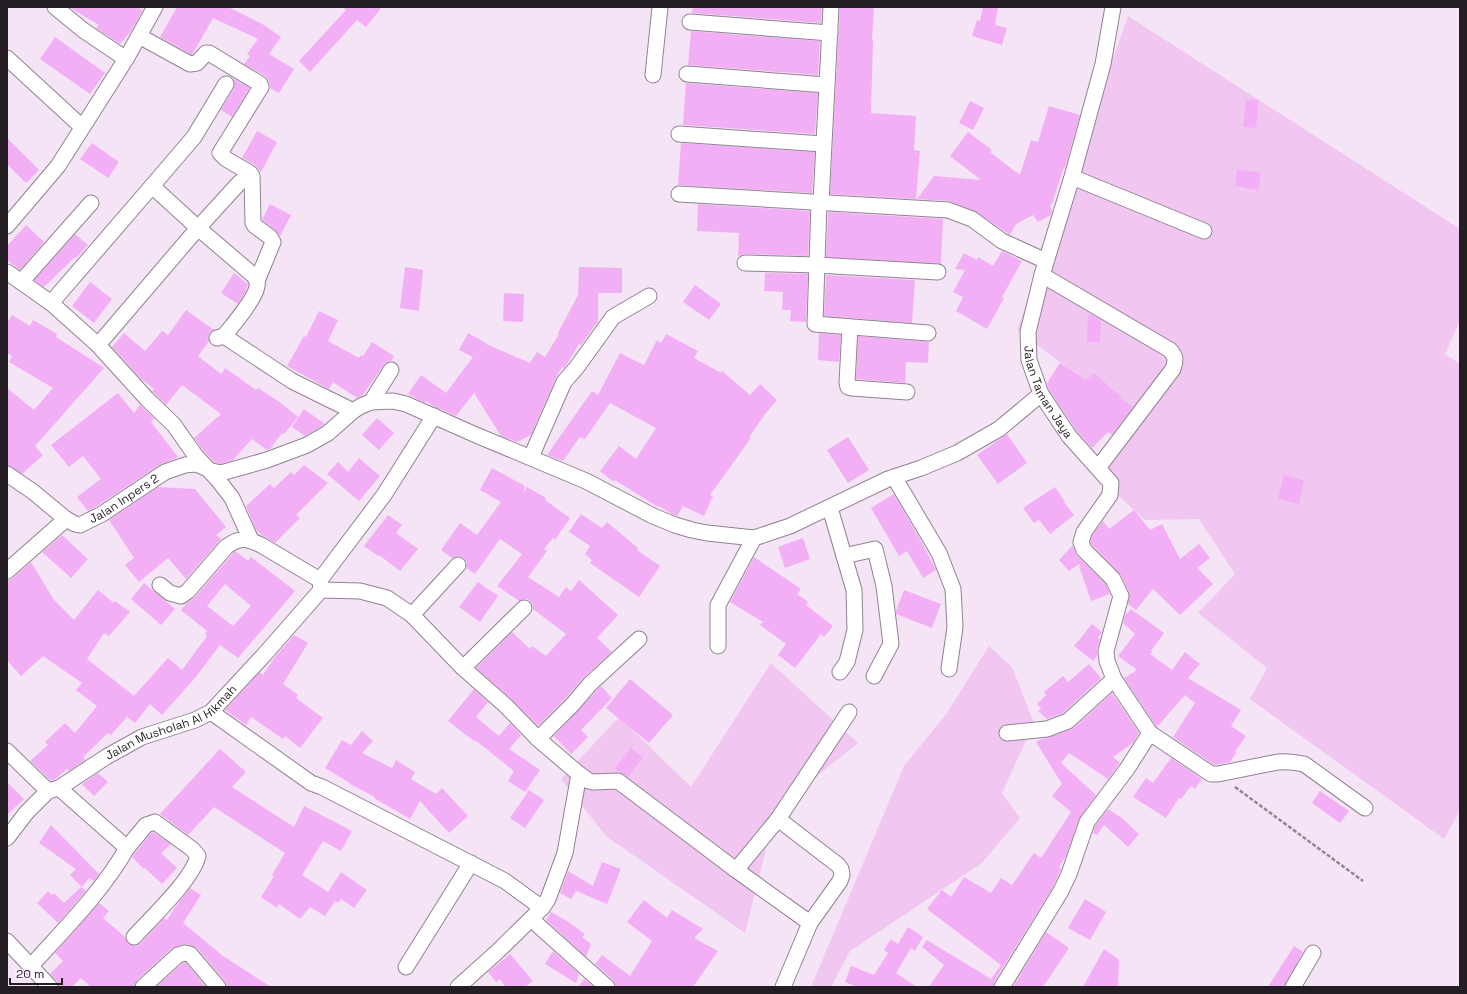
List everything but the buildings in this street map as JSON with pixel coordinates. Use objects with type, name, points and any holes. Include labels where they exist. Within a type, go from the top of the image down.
[{"type":"street","points":[[55,7],[83,30],[126,59]]},
{"type":"street","points":[[7,226],[58,166],[126,59],[155,7]]},
{"type":"street","points":[[653,75],[660,7]]},
{"type":"street","points":[[831,7],[815,324],[928,333]]},
{"type":"street","name":"Jalan Taman Jaya","points":[[1113,7],[1103,64],[1072,177],[1044,268],[1028,332],[1029,360],[1041,394],[1069,436],[1111,483],[1110,494],[1084,532],[1081,542],[1084,550],[1113,579],[1121,596],[1106,651],[1107,661],[1114,679],[1150,733]]},
{"type":"street","points":[[690,22],[830,33]]},
{"type":"street","points":[[139,36],[190,64],[197,63],[206,53],[209,53],[260,84],[261,89],[220,153],[226,159],[250,173],[252,176],[253,223],[273,242],[257,280],[257,288],[253,296],[221,337],[292,381],[353,411]]},
{"type":"street","points":[[7,58],[82,127]]},
{"type":"street","points":[[687,74],[826,84]]},
{"type":"street","points":[[51,304],[194,137],[226,84]]},
{"type":"street","points":[[679,134],[823,144]]},
{"type":"street","points":[[1072,177],[1204,231]]},
{"type":"street","points":[[98,345],[198,228],[240,182]]},
{"type":"street","points":[[152,186],[257,280]]},
{"type":"street","points":[[679,194],[948,210],[972,219],[1002,241],[1170,350],[1174,355],[1176,360],[1173,369],[1098,468]]},
{"type":"street","points":[[21,282],[90,203]]},
{"type":"street","points":[[745,263],[817,265],[938,272]]},
{"type":"street","points":[[7,272],[51,304],[98,345],[147,399],[174,424],[195,455],[232,498],[251,540]]},
{"type":"street","points":[[531,457],[564,382],[577,367],[613,317],[649,296]]},
{"type":"street","points":[[850,327],[848,387],[907,392]]},
{"type":"street","points":[[371,402],[391,370]]},
{"type":"street","points":[[371,402],[393,401],[406,404],[586,481],[653,516],[675,525],[702,532],[754,538],[790,526],[894,477],[921,468],[957,453],[999,430],[1041,394]]},
{"type":"street","name":"Jalan Inpers 2","points":[[7,474],[32,491],[66,518],[75,524],[80,525],[85,524],[165,472],[185,465],[196,464],[221,472],[267,460],[307,445],[328,433],[353,411],[371,402]]},
{"type":"street","name":"Jalan Musholah Al Hikmah","points":[[7,838],[27,812],[54,790],[106,757],[142,737],[195,720],[211,712],[264,655],[321,585],[384,495],[434,416]]},
{"type":"street","points":[[894,477],[939,553],[953,590],[955,627],[950,669]]},
{"type":"street","points":[[830,508],[854,590],[855,630],[847,662],[840,672]]},
{"type":"street","points":[[7,571],[66,518]]},
{"type":"street","points":[[718,646],[718,605],[754,538]]},
{"type":"street","points":[[160,585],[170,593],[181,596],[188,591],[226,547],[233,542],[243,539],[251,540],[321,585],[360,591],[387,598],[412,615],[462,668],[506,706],[538,739],[579,774],[593,782],[618,781],[736,870],[810,923]]},
{"type":"street","points":[[844,556],[875,548],[884,586],[891,644],[874,676]]},
{"type":"street","points":[[412,615],[458,565]]},
{"type":"street","points":[[462,668],[524,608]]},
{"type":"street","points":[[538,739],[573,704],[590,684],[639,639]]},
{"type":"street","points":[[1007,733],[1047,729],[1068,721],[1114,679]]},
{"type":"street","points":[[211,712],[311,783],[322,787],[505,880],[542,908]]},
{"type":"street","points":[[736,870],[778,819],[849,712]]},
{"type":"street","points":[[1002,987],[1062,890],[1087,822],[1123,774],[1150,733],[1211,774],[1287,761],[1304,764],[1365,808]]},
{"type":"street","points":[[7,751],[127,848]]},
{"type":"street","points":[[458,987],[531,919],[542,908],[548,899],[565,853],[579,774]]},
{"type":"street","points":[[778,819],[838,864],[842,875],[840,881],[810,923],[783,987]]},
{"type":"street","points":[[30,966],[84,907],[117,865],[127,848],[146,825],[155,822],[192,849],[198,856],[189,875],[134,937]]},
{"type":"street","points":[[406,967],[471,863]]},
{"type":"street","points":[[531,919],[607,987]]},
{"type":"street","points":[[7,940],[50,987]]},
{"type":"street","points":[[143,987],[178,955],[185,953],[190,954],[218,987]]},
{"type":"street","points":[[1293,987],[1313,953]]},
{"type":"path","points":[[1218,774],[1364,881]]},
{"type":"shaded area","points":[[1128,16],[1460,229],[1460,320],[1445,354],[1460,364],[1460,811],[1444,839],[1250,699],[1267,668],[1198,613],[1235,574],[1199,519],[1145,520],[1101,480],[1133,417],[1017,330]]},
{"type":"shaded area","points":[[989,646],[1012,667],[1034,723],[1002,793],[1020,818],[982,863],[850,951],[831,987],[811,987],[904,766],[947,713]]},
{"type":"shaded area","points":[[771,663],[858,743],[776,809],[745,933],[606,836],[561,779],[619,717],[691,787]]}]
